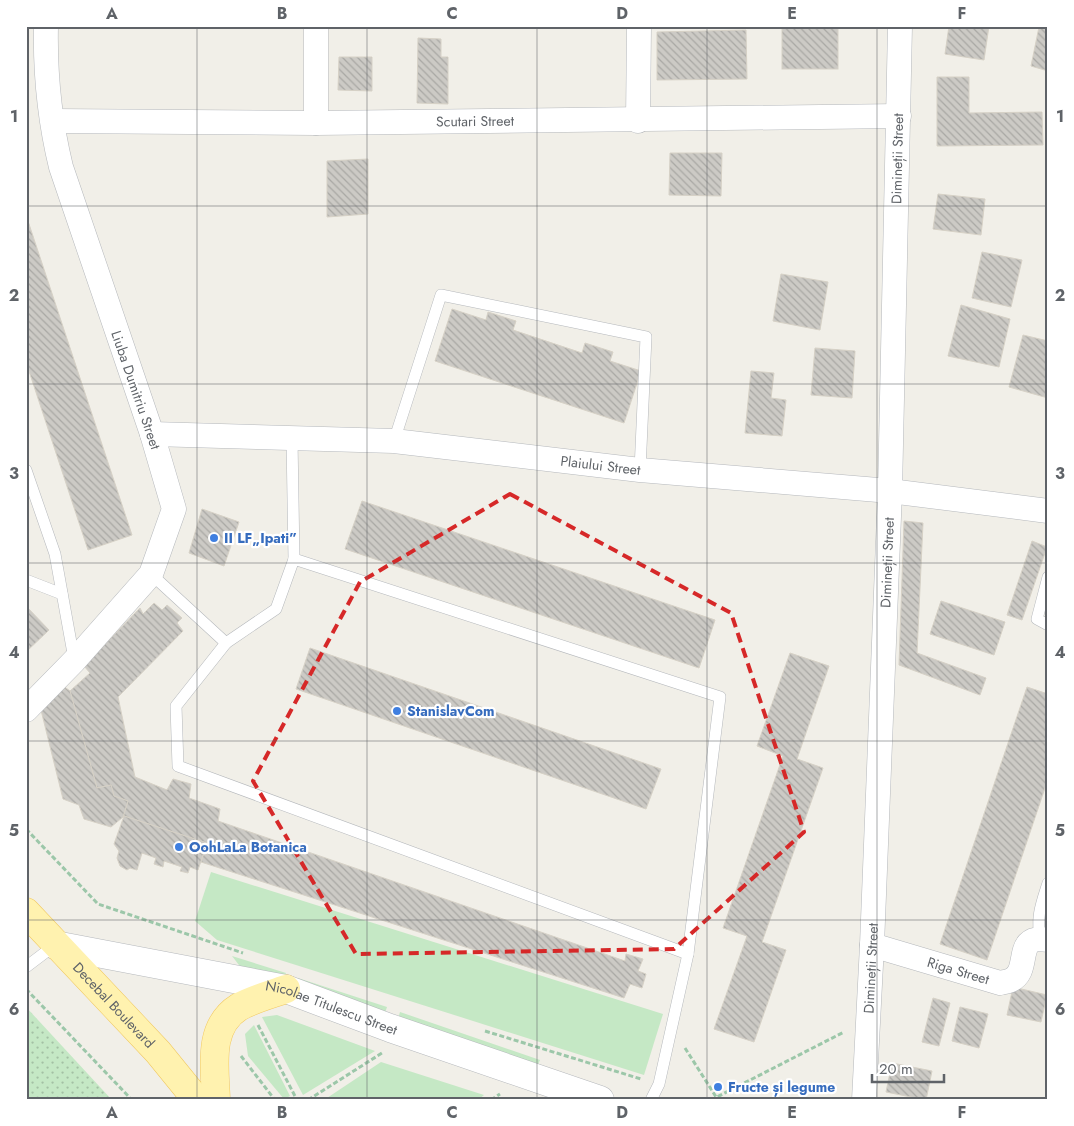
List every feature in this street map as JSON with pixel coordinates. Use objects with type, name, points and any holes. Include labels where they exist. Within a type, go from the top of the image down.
[{"type":"main road","name":"Decebal Boulevard","points":[[26,912],[158,1052],[197,1100]]},
{"type":"main road","points":[[216,1100],[214,1046],[221,1024],[239,1007],[286,989]]},
{"type":"street","name":"Liuba Dumitriu Street","points":[[26,710],[74,661],[151,574],[174,509],[152,434],[72,201],[54,140],[46,26]]},
{"type":"street","points":[[316,26],[316,123]]},
{"type":"street","points":[[638,121],[639,26]]},
{"type":"street","name":"Dimineții Street","points":[[864,1100],[890,491],[900,26]]},
{"type":"street","name":"Scutari Street","points":[[53,121],[316,123],[638,121],[899,116]]},
{"type":"street","name":"Plaiului Street","points":[[152,434],[394,441],[640,470],[890,491],[1048,511]]},
{"type":"street","name":"Riga Street","points":[[872,945],[1000,983],[1013,980],[1021,970],[1024,948],[1031,941],[1044,939]]},
{"type":"street","name":"Nicolae Titulescu Street","points":[[55,944],[286,989],[390,1028],[600,1100]]},
{"type":"lane","points":[[394,441],[441,295],[646,337],[640,470]]},
{"type":"lane","points":[[292,439],[294,559],[276,609],[226,643],[176,706],[178,766],[688,954]]},
{"type":"lane","points":[[26,470],[55,554],[74,661]]},
{"type":"lane","points":[[294,559],[720,697],[688,954],[659,1084],[650,1100]]},
{"type":"lane","points":[[151,574],[226,643]]},
{"type":"lane","points":[[1048,577],[1037,619],[1048,625]]},
{"type":"lane","points":[[26,580],[62,594]]},
{"type":"lane","points":[[1044,939],[1037,927],[1039,912],[1048,883]]},
{"type":"lane","points":[[26,967],[55,944]]},
{"type":"path","points":[[26,989],[132,1100]]},
{"type":"path","points":[[711,1100],[867,1020]]},
{"type":"path","points":[[257,1023],[297,1100]]},
{"type":"path","points":[[672,1027],[717,1098]]},
{"type":"path","points":[[308,1100],[387,1049],[378,1046]]},
{"type":"path","points":[[239,1053],[275,1100]]},
{"type":"path","points":[[491,1100],[505,1091],[496,1088]]},
{"type":"highlighted area","points":[[510,494],[731,613],[804,832],[674,949],[356,954],[253,781],[360,582]]},
{"type":"green space","points":[[211,872],[663,1014],[644,1075],[217,940],[195,921]]},
{"type":"green space","points":[[232,956],[286,973],[282,983],[242,969]]},
{"type":"green space","points":[[298,978],[387,1007],[384,1016],[296,987]]},
{"type":"green space","points":[[26,1007],[112,1100],[26,1100]]},
{"type":"green space","points":[[400,1012],[540,1060],[537,1067],[398,1019]]},
{"type":"green space","points":[[277,1015],[375,1051],[303,1095],[262,1017]]},
{"type":"green space","points":[[254,1025],[290,1096],[284,1099],[248,1056],[245,1034]]},
{"type":"green space","points":[[381,1062],[484,1095],[478,1100],[324,1100]]},
{"type":"building","points":[[782,26],[838,26],[838,69],[782,69]]},
{"type":"building","points":[[949,26],[989,26],[984,60],[945,54]]},
{"type":"building","points":[[1039,27],[1048,29],[1048,71],[1031,66]]},
{"type":"building","points":[[746,30],[747,79],[657,80],[657,32]]},
{"type":"building","points":[[418,38],[441,39],[441,57],[448,57],[448,104],[417,103]]},
{"type":"building","points":[[339,57],[372,57],[372,91],[338,90]]},
{"type":"building","points":[[937,77],[969,77],[969,113],[1042,112],[1043,145],[937,146]]},
{"type":"building","points":[[670,153],[722,153],[721,196],[669,195]]},
{"type":"building","points":[[368,159],[368,214],[327,217],[327,161]]},
{"type":"building","points":[[938,194],[985,199],[981,235],[933,229]]},
{"type":"building","points":[[26,215],[132,535],[88,550],[26,362]]},
{"type":"building","points":[[982,252],[1022,260],[1011,307],[972,298]]},
{"type":"building","points":[[781,274],[828,282],[820,330],[773,321]]},
{"type":"building","points":[[961,305],[1010,319],[999,367],[948,356]]},
{"type":"building","points":[[452,309],[486,320],[488,312],[516,321],[513,330],[582,353],[585,343],[613,352],[610,361],[641,371],[624,423],[435,361]]},
{"type":"building","points":[[1023,335],[1048,341],[1048,398],[1009,387]]},
{"type":"building","points":[[815,348],[855,351],[852,398],[811,395]]},
{"type":"building","points":[[751,371],[774,373],[771,398],[786,400],[782,436],[745,433]]},
{"type":"building","points":[[362,501],[715,620],[699,668],[345,549]]},
{"type":"building","name":"II LF„Ipati”","points":[[202,509],[239,522],[224,566],[189,553]]},
{"type":"building","points":[[904,521],[923,523],[917,653],[986,678],[980,695],[899,665]]},
{"type":"building","points":[[1032,541],[1047,547],[1022,620],[1007,615]]},
{"type":"building","points":[[941,601],[1005,622],[994,655],[930,634]]},
{"type":"building","points":[[154,603],[162,610],[167,605],[182,618],[177,623],[183,631],[118,697],[135,777],[167,790],[173,779],[191,784],[189,798],[220,809],[218,821],[625,961],[626,954],[643,959],[638,971],[646,974],[642,988],[630,984],[624,998],[201,862],[207,843],[123,817],[128,801],[114,796],[111,785],[97,788],[70,691],[90,673],[84,666],[140,608],[143,614]]},
{"type":"building","points":[[26,606],[49,630],[26,652]]},
{"type":"building","points":[[310,648],[661,769],[646,809],[296,689]]},
{"type":"building","points":[[790,653],[829,666],[797,759],[823,768],[762,942],[786,950],[754,1042],[714,1029],[747,936],[723,928],[783,756],[757,746]]},
{"type":"building","points":[[62,685],[70,691],[97,788],[111,785],[114,796],[128,801],[123,817],[111,827],[84,819],[79,805],[63,799],[40,706]]},
{"type":"building","points":[[1027,687],[1048,694],[1048,779],[987,960],[940,944]]},
{"type":"building","points":[[124,816],[207,843],[198,870],[190,867],[188,873],[180,871],[182,867],[164,861],[163,867],[154,864],[156,858],[142,853],[137,870],[130,868],[127,870],[120,866],[117,858],[119,851],[114,844]]},
{"type":"building","points":[[1013,987],[1047,995],[1041,1022],[1007,1015]]},
{"type":"building","points":[[933,998],[950,1003],[939,1046],[922,1042]]},
{"type":"building","points":[[960,1007],[988,1014],[979,1048],[952,1041]]},
{"type":"building","points":[[892,1063],[932,1071],[926,1100],[886,1092]]},
{"type":"place","name":"II LF„Ipati”","points":[[214,538]]},
{"type":"place","name":"StanislavCom","points":[[397,711]]},
{"type":"place","name":"OohLaLa Botanica","points":[[179,847]]},
{"type":"place","name":"Fructe și legume","points":[[718,1087]]}]
